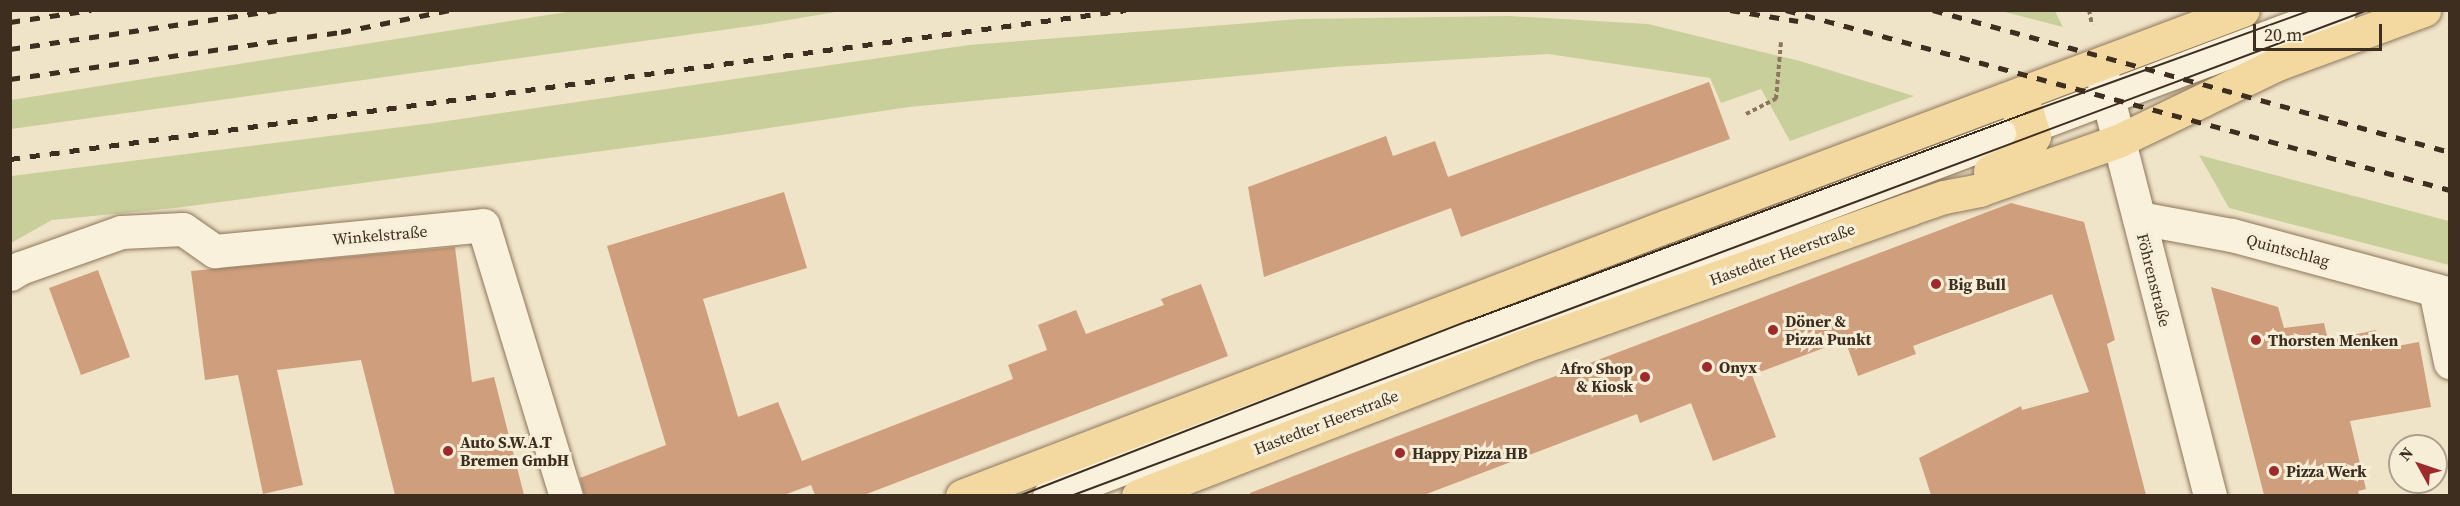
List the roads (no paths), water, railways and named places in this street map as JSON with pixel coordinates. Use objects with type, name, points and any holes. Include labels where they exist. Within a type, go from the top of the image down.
[{"type":"main road","points":[[962,495],[1667,226],[2243,10]]},
{"type":"main road","name":"Hastedter Heerstraße","points":[[1138,495],[1547,338],[1909,209],[1944,197],[1979,190],[2118,141],[2277,64],[2424,10]]},
{"type":"main road","points":[[1979,190],[1984,174],[2023,156],[2034,135],[2027,113],[2005,100]]},
{"type":"street","points":[[1049,495],[2339,10]]},
{"type":"street","name":"Föhrenstraße","points":[[2099,64],[2210,495]]},
{"type":"street","name":"Quintschlag","points":[[2139,218],[2232,235],[2442,292],[2450,362]]},
{"type":"street","name":"Winkelstraße","points":[[10,274],[20,268],[121,232],[183,229],[215,251],[483,225],[566,495]]},
{"type":"tram line","points":[[1019,496],[1469,321],[2027,113],[2312,10]]},
{"type":"tram line","points":[[1071,496],[2368,10]]},
{"type":"railway","points":[[10,22],[91,10]]},
{"type":"railway","points":[[10,49],[276,10]]},
{"type":"railway","points":[[10,79],[341,32],[450,10]]},
{"type":"railway","points":[[10,159],[1126,10]]},
{"type":"railway","points":[[1730,10],[1798,21]]},
{"type":"railway","points":[[1786,10],[2450,190]]},
{"type":"railway","points":[[1933,10],[2450,152]]},
{"type":"place","name":"Big Bull","points":[[1936,284]]},
{"type":"place","name":"Döner & Pizza Punkt","points":[[1773,330]]},
{"type":"place","name":"Thorsten Menken","points":[[2256,340]]},
{"type":"place","name":"Onyx","points":[[1707,367]]},
{"type":"place","name":"Afro Shop & Kiosk","points":[[1645,377]]},
{"type":"place","name":"Auto S.W.A.T Bremen GmbH","points":[[448,451]]},
{"type":"place","name":"Happy Pizza HB","points":[[1400,453]]},
{"type":"place","name":"Pizza Werk","points":[[2274,471]]}]
